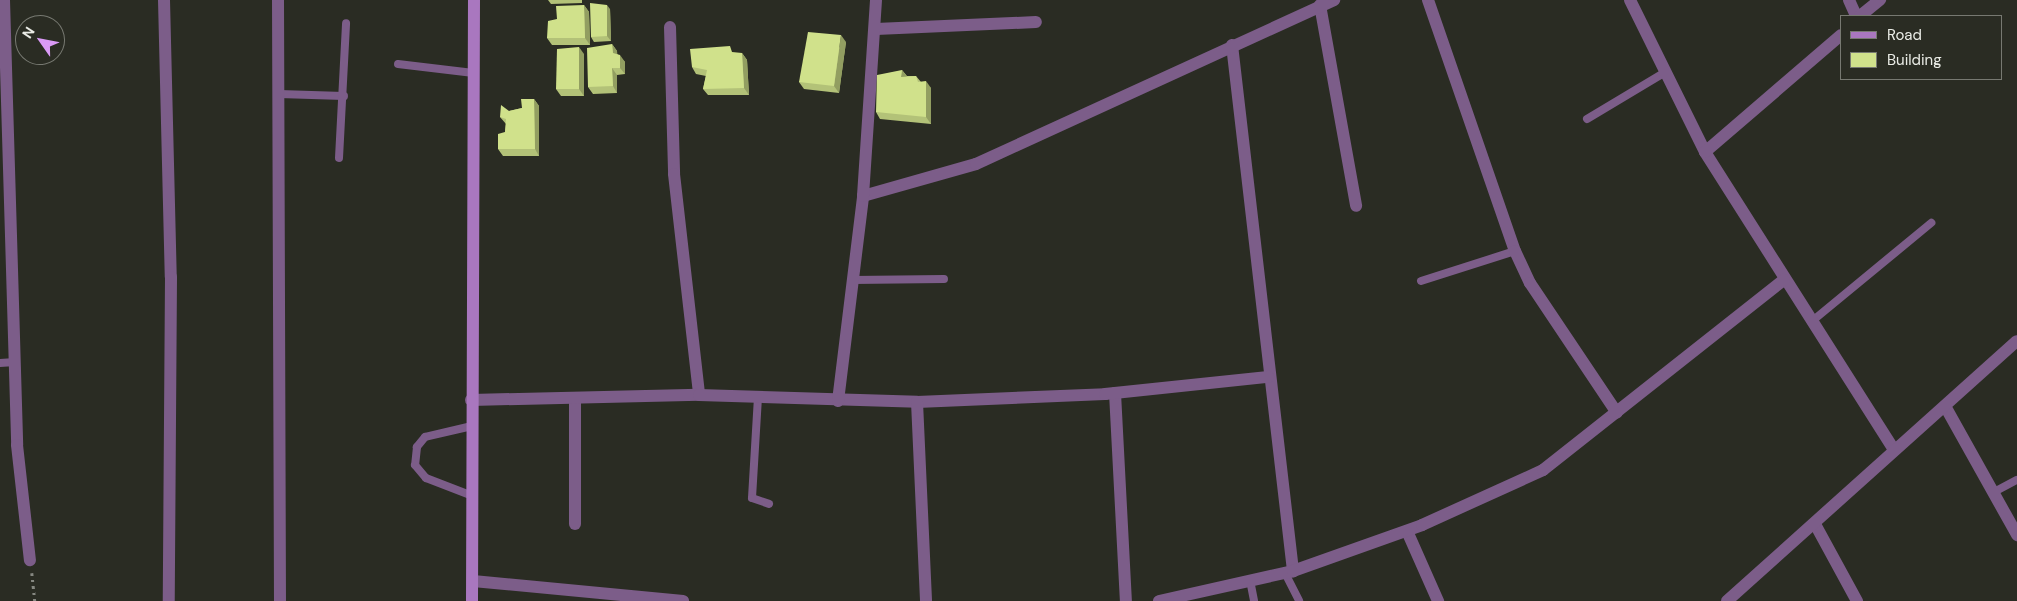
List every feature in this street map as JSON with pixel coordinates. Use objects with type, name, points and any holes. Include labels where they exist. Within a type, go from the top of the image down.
[{"type":"street","points":[[4,0],[17,445],[30,560]]},
{"type":"street","points":[[164,0],[171,277],[169,601]]},
{"type":"street","points":[[278,0],[280,601]]},
{"type":"street","points":[[472,601],[474,0]]},
{"type":"street","points":[[838,401],[863,196],[876,29],[876,0]]},
{"type":"street","points":[[863,196],[976,164],[1232,45],[1334,0]]},
{"type":"street","points":[[1428,0],[1515,251],[1530,283],[1617,413]]},
{"type":"street","points":[[1630,0],[1664,73],[1705,152],[1784,280],[1894,450]]},
{"type":"street","points":[[1849,0],[1856,15]]},
{"type":"street","points":[[1861,15],[1880,0]]},
{"type":"street","points":[[1320,5],[1356,206]]},
{"type":"street","points":[[876,29],[1036,22]]},
{"type":"street","points":[[670,27],[674,174],[699,395]]},
{"type":"street","points":[[1705,152],[1840,36]]},
{"type":"street","points":[[1232,45],[1289,572]]},
{"type":"street","points":[[1159,601],[1289,572],[1406,531],[1542,470],[1784,280]]},
{"type":"street","points":[[1727,601],[2017,341]]},
{"type":"street","points":[[472,400],[699,395],[838,401],[916,402],[1115,393],[1268,378]]},
{"type":"street","points":[[1115,393],[1126,601]]},
{"type":"street","points":[[575,399],[575,524]]},
{"type":"street","points":[[916,402],[926,601]]},
{"type":"street","points":[[1945,406],[2017,535]]},
{"type":"street","points":[[1815,524],[1857,601]]},
{"type":"street","points":[[1406,531],[1438,601]]},
{"type":"street","points":[[473,581],[684,601]]},
{"type":"lane","points":[[339,158],[344,96],[346,24]]},
{"type":"lane","points":[[398,64],[474,73]]},
{"type":"lane","points":[[1587,119],[1664,73]]},
{"type":"lane","points":[[279,94],[344,96]]},
{"type":"lane","points":[[1811,322],[1931,223]]},
{"type":"lane","points":[[1421,281],[1515,251]]},
{"type":"lane","points":[[852,280],[944,279]]},
{"type":"lane","points":[[0,363],[15,362]]},
{"type":"lane","points":[[758,397],[752,498],[769,504]]},
{"type":"lane","points":[[472,426],[426,437],[417,447],[415,465],[426,478],[472,496]]},
{"type":"lane","points":[[1994,492],[2017,480]]},
{"type":"lane","points":[[1289,572],[1299,601]]},
{"type":"lane","points":[[1250,580],[1254,601]]},
{"type":"path","points":[[30,560],[35,601]]},
{"type":"building","points":[[590,3],[607,5],[607,36],[591,37]]},
{"type":"building","points":[[584,5],[585,38],[547,38],[548,21],[557,19],[556,6]]},
{"type":"building","points":[[808,32],[841,35],[834,86],[799,82]]},
{"type":"building","points":[[612,44],[613,53],[620,55],[620,68],[612,68],[613,86],[588,87],[587,48]]},
{"type":"building","points":[[730,46],[732,52],[742,53],[744,88],[703,89],[707,70],[692,67],[690,49]]},
{"type":"building","points":[[579,47],[579,89],[556,89],[557,49]]},
{"type":"building","points":[[902,70],[901,77],[916,76],[918,82],[926,81],[926,117],[876,112],[877,75]]},
{"type":"building","points":[[521,99],[534,99],[535,149],[498,149],[498,134],[505,132],[506,119],[500,117],[501,105],[509,111],[522,108]]}]
